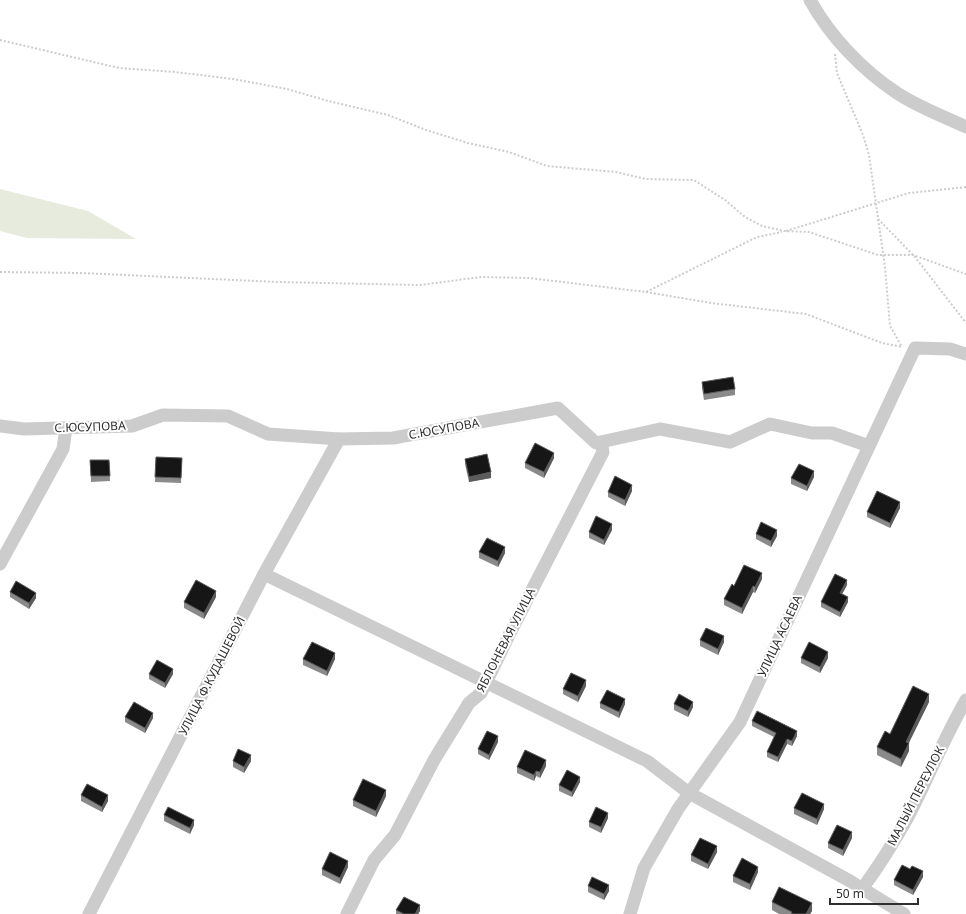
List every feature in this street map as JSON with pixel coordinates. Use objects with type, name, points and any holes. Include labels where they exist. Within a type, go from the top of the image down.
[{"type":"street","points":[[810,0],[842,44],[865,69],[898,94],[966,127]]},
{"type":"street","points":[[909,348],[950,349],[966,354]]},
{"type":"street","name":"УЛИЦА АСАЕВА","points":[[630,914],[644,868],[678,809],[740,722],[869,446],[909,348]]},
{"type":"street","name":"С.ЮСУПОВА","points":[[0,426],[24,429],[132,426],[163,415],[228,416],[268,434],[339,439],[393,438],[558,408],[596,443],[601,442]]},
{"type":"street","points":[[601,442],[660,429],[730,442],[770,424],[812,433],[832,433],[869,446]]},
{"type":"street","points":[[0,564],[63,449],[66,428]]},
{"type":"street","name":"УЛИЦА Ф.КУДАШЕВОЙ","points":[[89,914],[264,574],[339,439]]},
{"type":"street","name":"ЯБЛОНЕВАЯ УЛИЦА","points":[[347,914],[374,860],[395,834],[434,760],[470,703],[481,692],[487,682],[511,631],[603,452],[601,442]]},
{"type":"street","points":[[264,574],[647,761],[689,794],[862,889],[904,914]]},
{"type":"street","name":"МАЛЫЙ ПЕРЕУЛОК","points":[[862,889],[884,858],[908,816],[951,725],[966,700]]},
{"type":"path","points":[[0,40],[119,68],[197,74],[287,88],[328,101],[388,115],[426,130],[468,143],[509,152],[547,166],[616,172],[646,179],[694,180],[726,200],[746,217],[762,226],[784,231],[809,232],[878,255],[913,254],[966,274]]},
{"type":"path","points":[[842,44],[834,56],[837,73],[863,135],[868,155],[883,255],[890,326],[909,348]]},
{"type":"path","points":[[646,292],[757,237],[784,231],[909,193],[966,186]]},
{"type":"path","points":[[878,219],[913,254],[966,323]]},
{"type":"path","points":[[0,272],[81,273],[278,282],[419,285],[482,277],[529,278],[646,292],[711,303],[806,314],[882,343],[909,348]]},
{"type":"shaded area","points":[[0,189],[88,211],[136,239],[27,238],[0,231]]},
{"type":"building","points":[[733,377],[735,389],[704,394],[702,382]]},
{"type":"building","points":[[535,443],[554,453],[544,472],[525,463]]},
{"type":"building","points":[[487,454],[491,472],[469,477],[465,459]]},
{"type":"building","points":[[156,457],[182,458],[181,478],[155,477]]},
{"type":"building","points":[[90,460],[109,460],[110,476],[91,476]]},
{"type":"building","points":[[799,464],[814,471],[807,486],[791,478]]},
{"type":"building","points":[[615,476],[632,485],[625,500],[608,492]]},
{"type":"building","points":[[877,491],[900,502],[890,523],[867,512]]},
{"type":"building","points":[[596,516],[612,524],[604,540],[589,532]]},
{"type":"building","points":[[761,522],[777,530],[771,541],[756,534]]},
{"type":"building","points":[[487,538],[505,547],[498,561],[479,552]]},
{"type":"building","points":[[744,565],[762,573],[755,587],[753,586],[742,608],[724,599],[732,584],[734,586]]},
{"type":"building","points":[[835,574],[847,580],[840,593],[848,597],[840,612],[821,602]]},
{"type":"building","points":[[196,580],[216,591],[204,613],[184,602]]},
{"type":"building","points":[[16,581],[36,593],[29,603],[10,592]]},
{"type":"building","points":[[706,628],[724,636],[718,649],[700,640]]},
{"type":"building","points":[[312,642],[335,653],[327,671],[303,659]]},
{"type":"building","points":[[809,642],[828,652],[820,667],[801,658]]},
{"type":"building","points":[[157,660],[173,669],[165,683],[149,674]]},
{"type":"building","points":[[571,673],[586,680],[578,696],[563,689]]},
{"type":"building","points":[[913,686],[929,694],[906,742],[909,743],[901,759],[877,747],[885,731],[890,734]]},
{"type":"building","points":[[607,690],[625,699],[619,712],[600,703]]},
{"type":"building","points":[[679,694],[693,702],[688,711],[674,704]]},
{"type":"building","points":[[134,702],[153,713],[145,728],[125,717]]},
{"type":"building","points":[[757,711],[797,731],[792,741],[787,739],[778,757],[767,752],[776,733],[752,721]]},
{"type":"building","points":[[487,731],[498,736],[489,755],[478,749]]},
{"type":"building","points":[[238,749],[251,755],[244,767],[233,761]]},
{"type":"building","points":[[525,750],[546,760],[540,772],[536,771],[534,775],[517,767]]},
{"type":"building","points":[[567,770],[580,777],[572,792],[559,785]]},
{"type":"building","points":[[363,779],[386,790],[376,811],[353,800]]},
{"type":"building","points":[[87,784],[108,795],[102,807],[81,795]]},
{"type":"building","points":[[802,793],[824,804],[817,819],[794,808]]},
{"type":"building","points":[[168,807],[194,820],[190,828],[164,815]]},
{"type":"building","points":[[596,807],[608,813],[601,827],[589,822]]},
{"type":"building","points":[[837,825],[852,832],[843,850],[828,843]]},
{"type":"building","points":[[700,838],[717,846],[708,864],[691,855]]},
{"type":"building","points":[[330,852],[348,861],[340,878],[322,869]]},
{"type":"building","points":[[742,858],[758,867],[750,884],[733,876]]},
{"type":"building","points":[[902,865],[910,869],[912,866],[923,871],[913,890],[894,880]]},
{"type":"building","points":[[592,877],[609,885],[604,894],[588,886]]},
{"type":"building","points":[[779,887],[812,903],[806,914],[791,914],[792,912],[772,902]]},
{"type":"building","points":[[404,897],[420,905],[415,914],[404,914],[396,910]]}]
